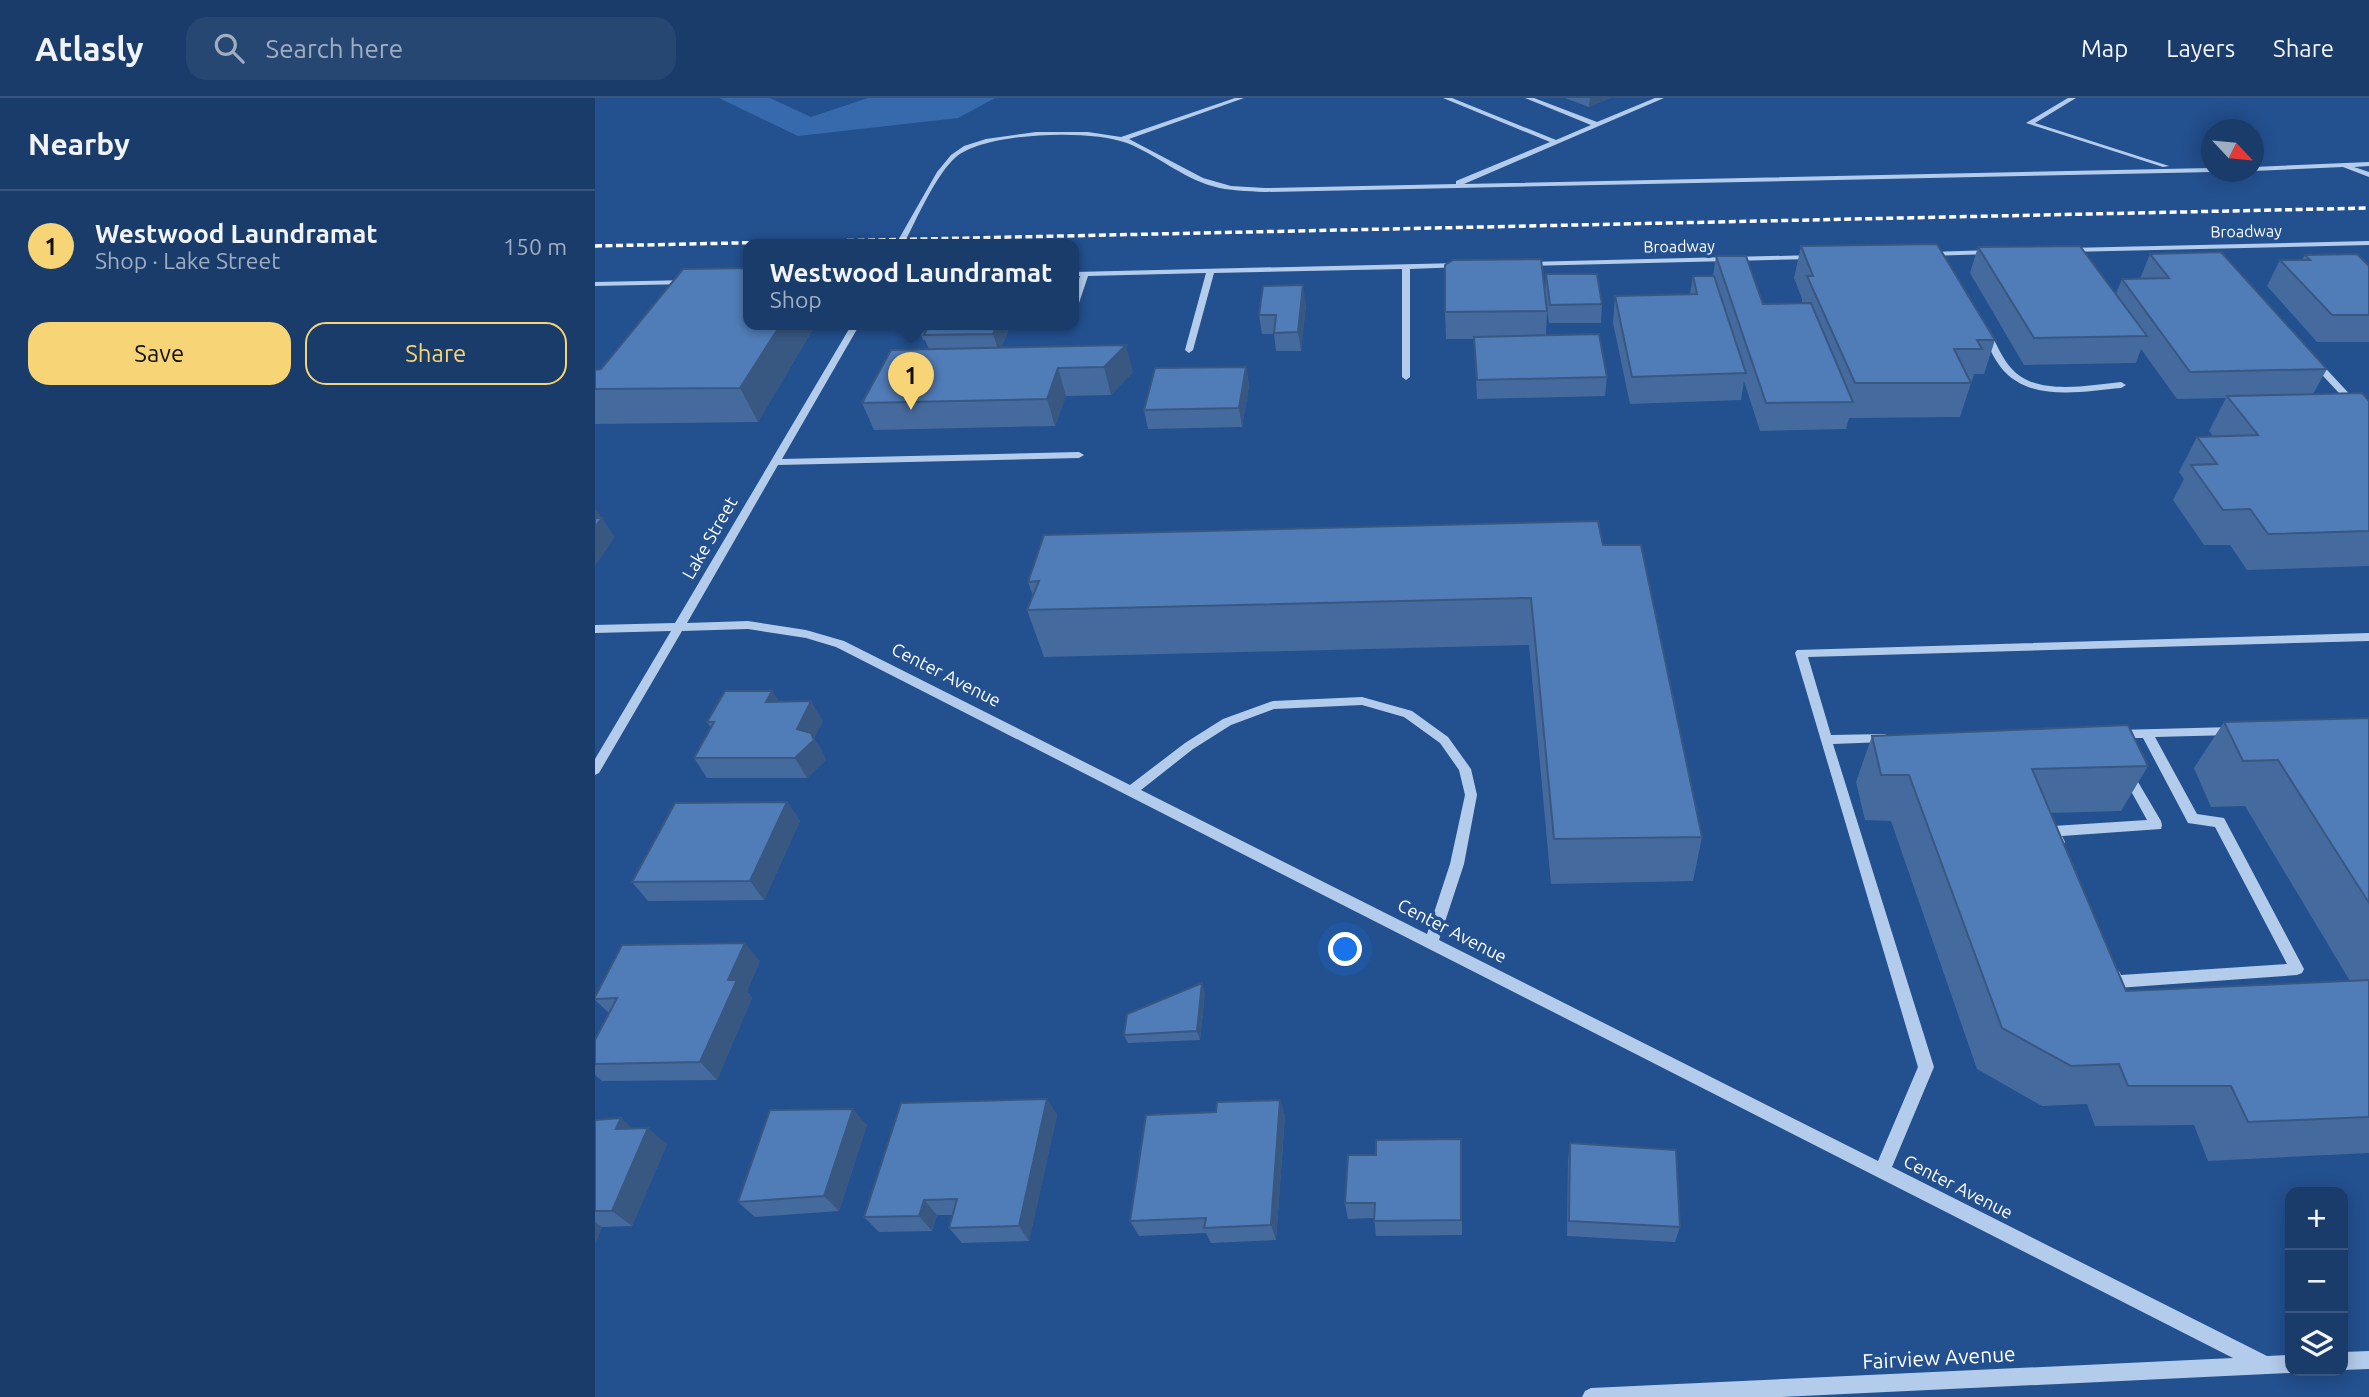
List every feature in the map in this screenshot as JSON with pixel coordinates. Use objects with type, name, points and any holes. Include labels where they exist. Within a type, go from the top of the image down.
[{"type":"street","points":[[1122,139],[1241,98]]},
{"type":"street","points":[[1446,98],[1556,142]]},
{"type":"street","points":[[1528,98],[1598,125]]},
{"type":"street","points":[[1452,186],[1661,98]]},
{"type":"street","points":[[2073,98],[2029,122],[2177,170]]},
{"type":"street","points":[[903,239],[953,156],[964,149],[997,139],[1048,134],[1122,139],[1215,185],[1265,190],[2201,170]]},
{"type":"street","points":[[2264,169],[2369,164]]},
{"type":"street","points":[[2346,166],[2369,175]]},
{"type":"street","points":[[2330,243],[2340,253]]},
{"type":"street","name":"Broadway","points":[[2060,250],[2369,243]]},
{"type":"street","points":[[2207,246],[2216,255]]},
{"type":"street","points":[[1913,254],[2006,251]]},
{"type":"street","points":[[1939,253],[1946,264]]},
{"type":"street","name":"Broadway","points":[[1517,264],[1819,257]]},
{"type":"street","points":[[1079,274],[1476,265]]},
{"type":"street","points":[[1406,266],[1406,377]]},
{"type":"street","points":[[1189,350],[1211,271]]},
{"type":"street","points":[[1079,292],[1086,273]]},
{"type":"street","points":[[595,284],[692,282]]},
{"type":"street","points":[[1979,319],[2011,374],[2028,382],[2052,388],[2121,385]]},
{"type":"street","name":"Lake Street","points":[[595,770],[852,330]]},
{"type":"street","points":[[2306,352],[2369,420]]},
{"type":"street","points":[[775,462],[1079,455]]},
{"type":"street","name":"Center Avenue","points":[[595,629],[748,625],[806,634],[840,644],[2266,1365]]},
{"type":"street","points":[[1882,1171],[1926,1067],[1801,653],[2369,637]]},
{"type":"street","points":[[1131,791],[1189,746],[1227,722],[1273,705],[1362,701],[1408,714],[1444,740],[1465,769],[1471,795],[1457,864],[1431,943]]},
{"type":"street","points":[[2064,856],[2053,831],[2156,825],[2105,733],[2244,730]]},
{"type":"street","points":[[2106,957],[2117,982],[2297,969],[2219,822],[2193,819],[2147,734]]},
{"type":"street","points":[[1826,740],[1895,738]]},
{"type":"street","points":[[2348,1361],[2369,1360]]},
{"type":"street","name":"Fairview Avenue","points":[[1591,1397],[2285,1364]]},
{"type":"shaded area","points":[[719,98],[770,98],[811,117],[868,98],[995,98],[958,118],[798,136]]},
{"type":"building","points":[[1937,244],[1995,340],[1977,340],[1982,349],[1954,349],[1971,383],[1855,383],[1807,276],[1813,276],[1801,246]]},
{"type":"building","points":[[2080,246],[2147,336],[2034,338],[1978,247]]},
{"type":"building","points":[[2221,252],[2327,369],[2190,372],[2122,279],[2169,278],[2150,254]]},
{"type":"building","points":[[2357,254],[2369,266],[2369,315],[2332,315],[2280,260],[2310,260],[2305,255]]},
{"type":"building","points":[[1716,256],[1746,256],[1763,304],[1811,303],[1853,402],[1766,403]]},
{"type":"building","points":[[1541,259],[1547,311],[1445,312],[1445,265],[1453,260]]},
{"type":"building","points":[[743,268],[743,330],[777,330],[740,388],[595,389],[595,370],[601,369],[683,269]]},
{"type":"building","points":[[1546,274],[1597,274],[1602,304],[1550,305]]},
{"type":"building","points":[[1693,276],[1714,276],[1746,373],[1632,377],[1615,296],[1697,294]]},
{"type":"building","points":[[1303,285],[1298,332],[1274,333],[1276,315],[1259,315],[1263,286]]},
{"type":"building","points":[[926,330],[995,330],[993,334],[924,335]]},
{"type":"building","points":[[1599,334],[1607,377],[1477,380],[1474,337]]},
{"type":"building","points":[[1126,345],[1104,367],[1058,368],[1047,399],[862,403],[891,350]]},
{"type":"building","points":[[1246,367],[1239,408],[1144,410],[1155,368]]},
{"type":"building","points":[[2362,393],[2369,401],[2369,531],[2268,534],[2250,509],[2223,510],[2191,465],[2217,464],[2197,437],[2258,435],[2227,396]]},
{"type":"building","points":[[595,518],[602,518],[595,527]]},
{"type":"building","points":[[1598,521],[1603,545],[1641,545],[1702,837],[1554,839],[1531,598],[1027,610],[1039,581],[1028,582],[1044,535]]},
{"type":"building","points":[[725,691],[772,691],[766,702],[811,701],[797,729],[811,733],[814,740],[795,758],[694,758],[714,722],[707,722]]},
{"type":"building","points":[[2369,718],[2369,903],[2278,760],[2243,761],[2224,722]]},
{"type":"building","points":[[2128,725],[2148,766],[2032,769],[2126,991],[2369,980],[2369,1117],[2248,1122],[2231,1086],[2128,1086],[2119,1064],[2071,1066],[2002,1028],[1909,775],[1881,775],[1872,736]]},
{"type":"building","points":[[787,802],[750,881],[632,882],[675,803]]},
{"type":"building","points":[[745,943],[728,980],[737,980],[700,1062],[595,1064],[595,1040],[617,998],[595,997],[622,945]]},
{"type":"building","points":[[1202,983],[1197,1031],[1124,1035],[1127,1014]]},
{"type":"building","points":[[1047,1099],[1019,1226],[949,1228],[957,1199],[924,1200],[919,1216],[864,1217],[901,1103]]},
{"type":"building","points":[[1280,1100],[1271,1225],[1204,1228],[1206,1218],[1130,1221],[1146,1115],[1216,1112],[1217,1102]]},
{"type":"building","points":[[853,1109],[824,1196],[738,1202],[770,1110]]},
{"type":"building","points":[[621,1118],[616,1129],[648,1128],[612,1211],[595,1211],[595,1120]]},
{"type":"building","points":[[1461,1139],[1461,1220],[1374,1221],[1375,1203],[1345,1203],[1348,1155],[1376,1155],[1376,1140]]},
{"type":"building","points":[[1570,1143],[1676,1150],[1680,1227],[1569,1221]]},
{"type":"railway","points":[[922,239],[2369,208]]},
{"type":"railway","points":[[595,246],[743,243]]},
{"type":"place","name":"Westwood Laundramat","points":[[911,410]]}]
